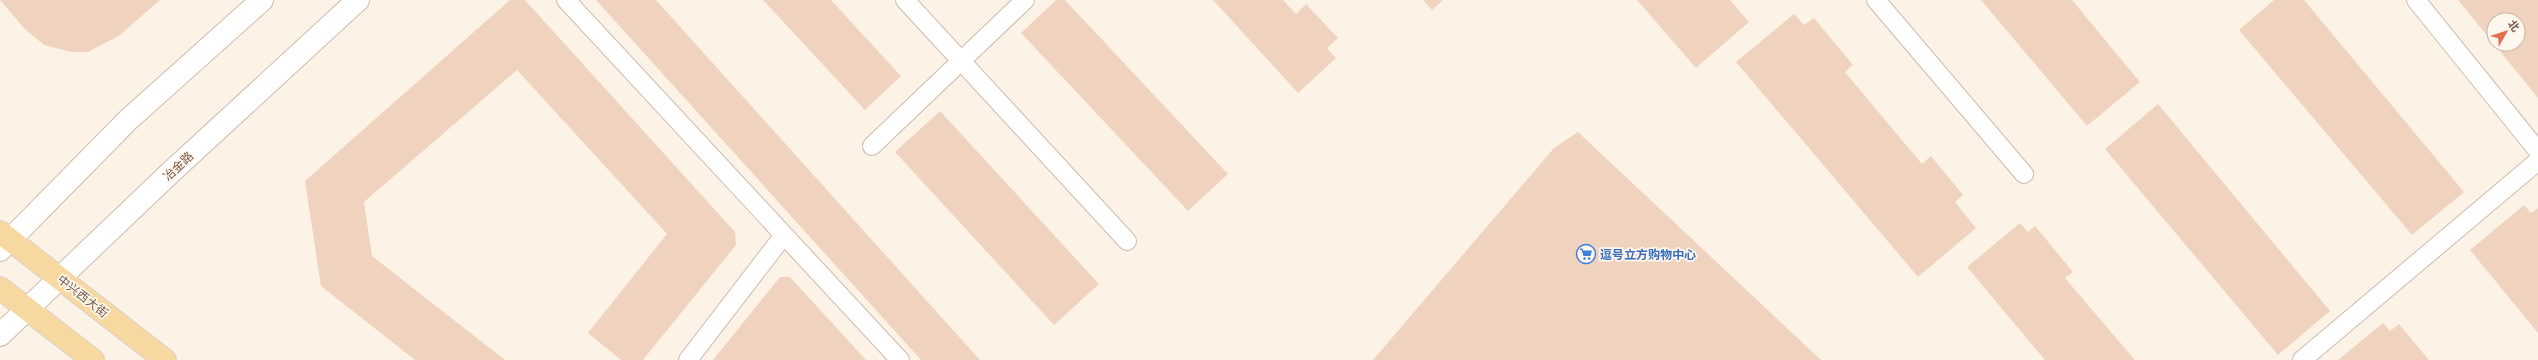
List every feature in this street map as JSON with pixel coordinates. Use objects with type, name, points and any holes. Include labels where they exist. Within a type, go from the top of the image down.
[{"type":"main road","name":"中兴西大街","points":[[3,240],[60,278],[166,360]]},
{"type":"main road","points":[[0,288],[93,360]]},
{"type":"street","points":[[3,240],[128,120],[262,0]]},
{"type":"street","name":"冶金路","points":[[0,335],[358,0]]},
{"type":"lane","points":[[566,0],[900,360]]},
{"type":"lane","points":[[906,0],[1127,241]]},
{"type":"lane","points":[[872,146],[1026,0]]},
{"type":"lane","points":[[1876,0],[2024,174]]},
{"type":"lane","points":[[2416,0],[2538,151]]},
{"type":"lane","points":[[2302,360],[2538,161]]},
{"type":"lane","points":[[688,360],[784,235]]},
{"type":"building","points":[[0,0],[160,0],[120,35],[88,52],[71,52],[44,45],[24,28]]},
{"type":"building","points":[[510,0],[525,0],[735,232],[736,245],[643,360],[621,360],[588,333],[667,234],[517,70],[364,202],[372,256],[505,360],[415,360],[321,286],[305,181]]},
{"type":"building","points":[[596,0],[656,0],[980,360],[921,360]]},
{"type":"building","points":[[763,0],[831,0],[901,76],[865,110]]},
{"type":"building","points":[[1056,0],[1065,0],[1228,174],[1188,211],[1021,33]]},
{"type":"building","points":[[1213,0],[1283,0],[1296,14],[1306,4],[1338,38],[1327,48],[1336,58],[1298,93]]},
{"type":"building","points":[[1423,0],[1443,0],[1432,10]]},
{"type":"building","points":[[1637,0],[1730,0],[1749,22],[1696,68]]},
{"type":"building","points":[[1981,0],[2072,0],[2140,82],[2087,126]]},
{"type":"building","points":[[2274,0],[2304,0],[2464,192],[2412,235],[2239,30]]},
{"type":"building","points":[[2458,0],[2538,0],[2538,98],[2500,52],[2526,52],[2526,12],[2486,12],[2486,34]]},
{"type":"building","points":[[1794,14],[1804,25],[1814,18],[1853,65],[1845,72],[1922,164],[1931,156],[1963,195],[1955,202],[1976,228],[1918,277],[1736,62]]},
{"type":"building","points":[[2158,104],[2330,311],[2278,355],[2105,149]]},
{"type":"building","points":[[940,111],[1099,284],[1054,325],[895,152]]},
{"type":"building","name":"逗号立方购物中心","points":[[1578,132],[1821,360],[1373,360],[1554,148]]},
{"type":"building","points":[[2524,205],[2531,213],[2538,208],[2538,333],[2470,250]]},
{"type":"building","points":[[2020,223],[2028,232],[2035,226],[2073,272],[2065,278],[2135,360],[2045,360],[1967,267]]},
{"type":"building","points":[[780,277],[790,277],[866,360],[713,360]]},
{"type":"building","points":[[2383,323],[2390,331],[2399,324],[2429,360],[2338,360]]},
{"type":"place","name":"逗号立方购物中心","points":[[1586,254]]}]
